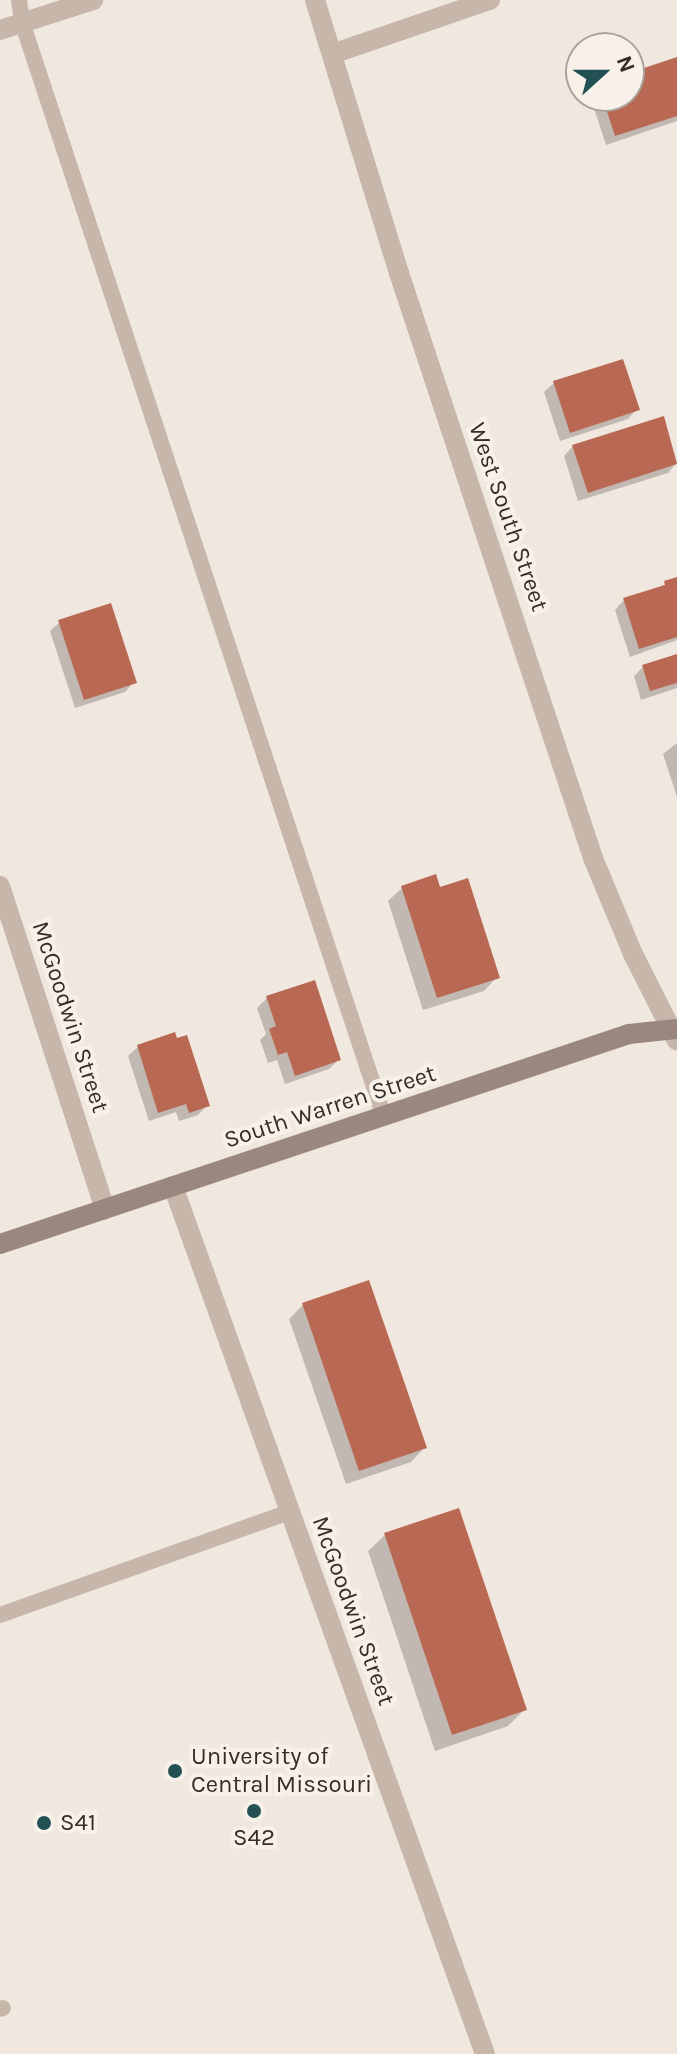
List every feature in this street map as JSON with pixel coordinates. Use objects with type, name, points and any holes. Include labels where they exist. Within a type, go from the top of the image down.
[{"type":"street","points":[[0,30],[93,0]]},
{"type":"street","name":"West South Street","points":[[315,0],[399,273],[593,858],[633,954],[675,1033]]},
{"type":"street","points":[[332,54],[490,0]]},
{"type":"street","name":"McGoodwin Street","points":[[0,886],[105,1209]]},
{"type":"street","name":"South Warren Street","points":[[0,1244],[629,1034],[675,1033]]},
{"type":"street","name":"McGoodwin Street","points":[[173,1186],[485,2054]]},
{"type":"lane","points":[[19,0],[22,22],[384,1117]]},
{"type":"lane","points":[[0,1615],[289,1512]]},
{"type":"building","points":[[677,57],[677,116],[615,136],[607,112],[645,112],[645,68]]},
{"type":"building","points":[[623,359],[640,410],[570,433],[553,381]]},
{"type":"building","points":[[664,416],[677,464],[588,493],[572,445]]},
{"type":"building","points":[[677,577],[677,637],[639,649],[623,598],[665,585],[664,581]]},
{"type":"building","points":[[111,603],[137,683],[84,700],[58,620]]},
{"type":"building","points":[[677,654],[677,683],[650,691],[642,665]]},
{"type":"building","points":[[436,874],[440,887],[468,878],[500,978],[437,998],[401,886]]},
{"type":"building","points":[[315,980],[341,1060],[295,1076],[287,1052],[278,1055],[269,1029],[276,1026],[266,996]]},
{"type":"building","points":[[175,1032],[177,1038],[187,1035],[210,1106],[189,1113],[186,1104],[158,1113],[137,1045]]},
{"type":"building","points":[[369,1280],[427,1448],[359,1471],[302,1303]]},
{"type":"building","points":[[459,1508],[527,1710],[452,1735],[384,1533]]},
{"type":"place","name":"University of Central Missouri","points":[[175,1771]]},
{"type":"place","name":"S42","points":[[254,1811]]},
{"type":"place","name":"S41","points":[[44,1823]]}]
